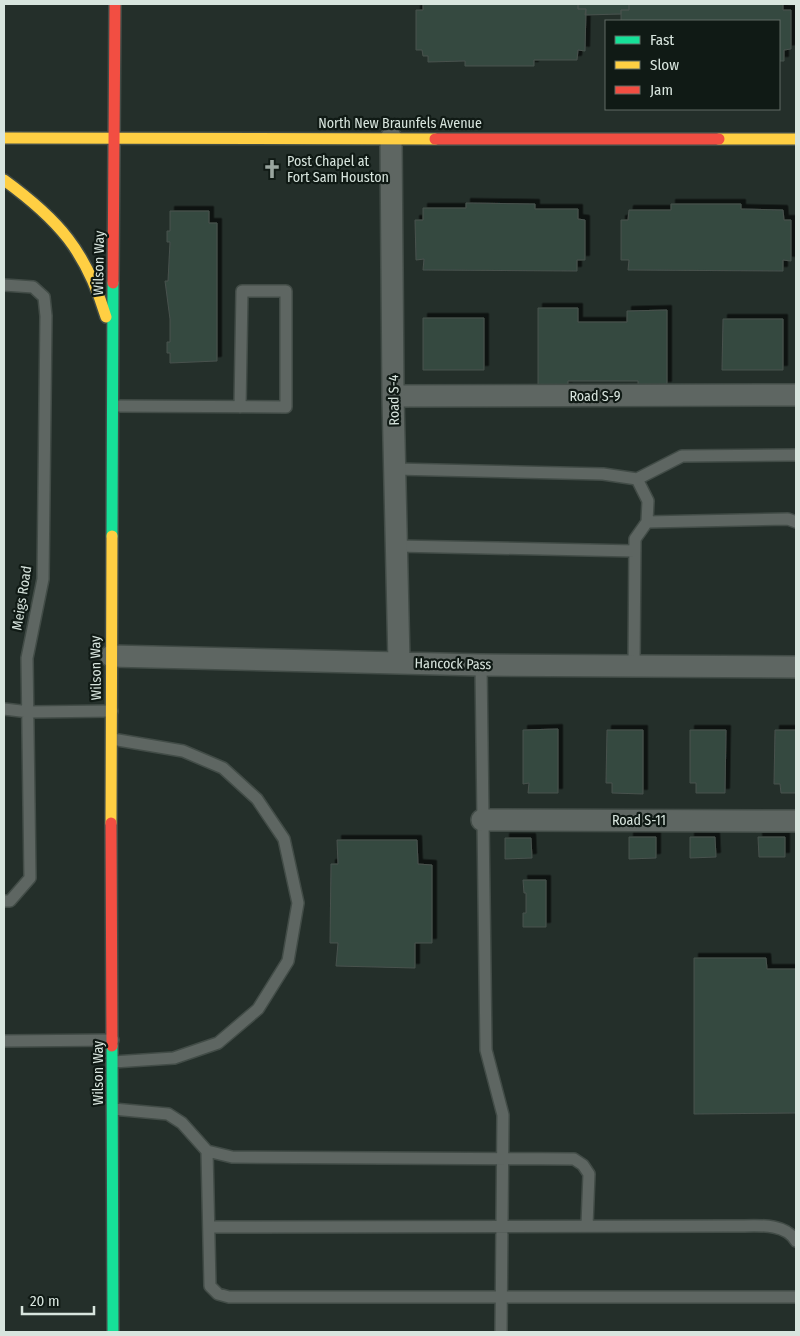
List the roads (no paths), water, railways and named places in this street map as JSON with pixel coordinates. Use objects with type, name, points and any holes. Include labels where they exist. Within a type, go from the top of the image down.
[{"type":"street","name":"Wilson Way","points":[[113,1332],[111,656],[115,4]]},
{"type":"street","name":"North New Braunfels Avenue","points":[[4,138],[796,139]]},
{"type":"street","name":"Road S-4","points":[[391,138],[393,396],[399,662]]},
{"type":"street","points":[[4,180],[38,203],[69,237],[92,276],[113,340]]},
{"type":"street","name":"Road S-9","points":[[393,396],[796,395]]},
{"type":"street","name":"Hancock Pass","points":[[111,656],[482,664],[796,667]]},
{"type":"street","name":"Road S-11","points":[[482,820],[796,821]]},
{"type":"lane","name":"Meigs Road","points":[[4,285],[33,287],[44,298],[46,316],[43,579],[27,658],[30,878],[10,901],[4,901]]},
{"type":"lane","points":[[113,406],[286,408],[286,292],[242,292],[240,407]]},
{"type":"lane","points":[[395,469],[603,474],[637,478],[682,456],[796,455]]},
{"type":"lane","points":[[634,666],[635,539],[647,522],[648,501],[637,478]]},
{"type":"lane","points":[[647,522],[788,519],[796,522]]},
{"type":"lane","points":[[397,546],[635,551]]},
{"type":"lane","points":[[482,664],[482,820],[486,1050],[502,1115],[501,1332]]},
{"type":"lane","points":[[4,709],[29,712],[112,711]]},
{"type":"lane","points":[[112,740],[183,751],[223,768],[257,799],[284,839],[298,903],[288,961],[258,1009],[218,1042],[174,1058],[113,1062]]},
{"type":"lane","points":[[4,1041],[113,1040]]},
{"type":"lane","points":[[113,1109],[168,1114],[182,1123],[207,1151],[232,1157],[502,1157],[574,1159],[583,1164],[588,1174],[587,1225]]},
{"type":"lane","points":[[207,1151],[210,1286],[218,1294],[229,1298],[796,1297]]},
{"type":"lane","points":[[209,1227],[502,1228],[587,1225],[783,1228],[793,1234],[796,1241]]},
{"type":"place","name":"Post Chapel at Fort Sam Houston","points":[[272,169]]}]
